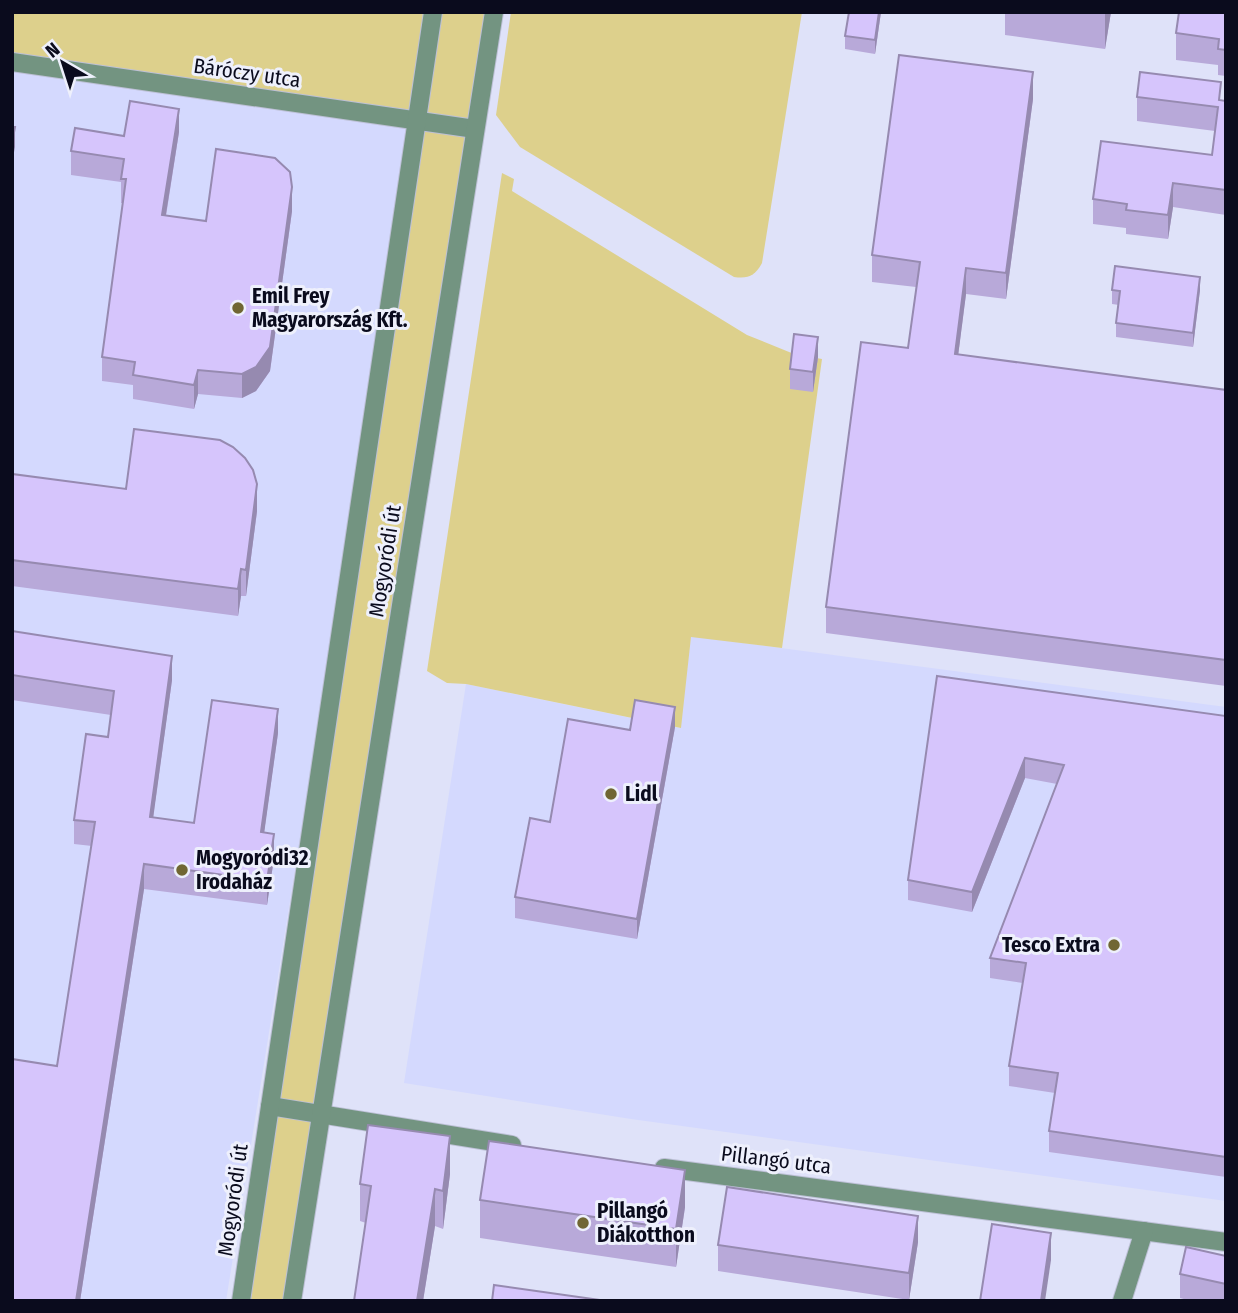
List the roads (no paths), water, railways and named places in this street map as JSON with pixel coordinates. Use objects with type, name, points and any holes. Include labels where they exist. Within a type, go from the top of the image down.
[{"type":"street","name":"Mogyoródi út","points":[[241,1301],[433,12]]},
{"type":"street","name":"Mogyoródi út","points":[[292,1301],[494,12]]},
{"type":"street","name":"Báróczy utca","points":[[12,62],[475,129]]},
{"type":"street","points":[[270,1107],[531,1148]]},
{"type":"street","name":"Pillangó utca","points":[[640,1165],[1226,1242]]},
{"type":"street","points":[[1122,1301],[1144,1231]]},
{"type":"place","name":"Emil Frey Magyarország Kft.","points":[[238,308]]},
{"type":"place","name":"Lidl","points":[[611,794]]},
{"type":"place","name":"Mogyoródi32 Irodaház","points":[[182,870]]},
{"type":"place","name":"Tesco Extra","points":[[1114,945]]},
{"type":"place","name":"Pillangó Diákotthon","points":[[583,1223]]}]
